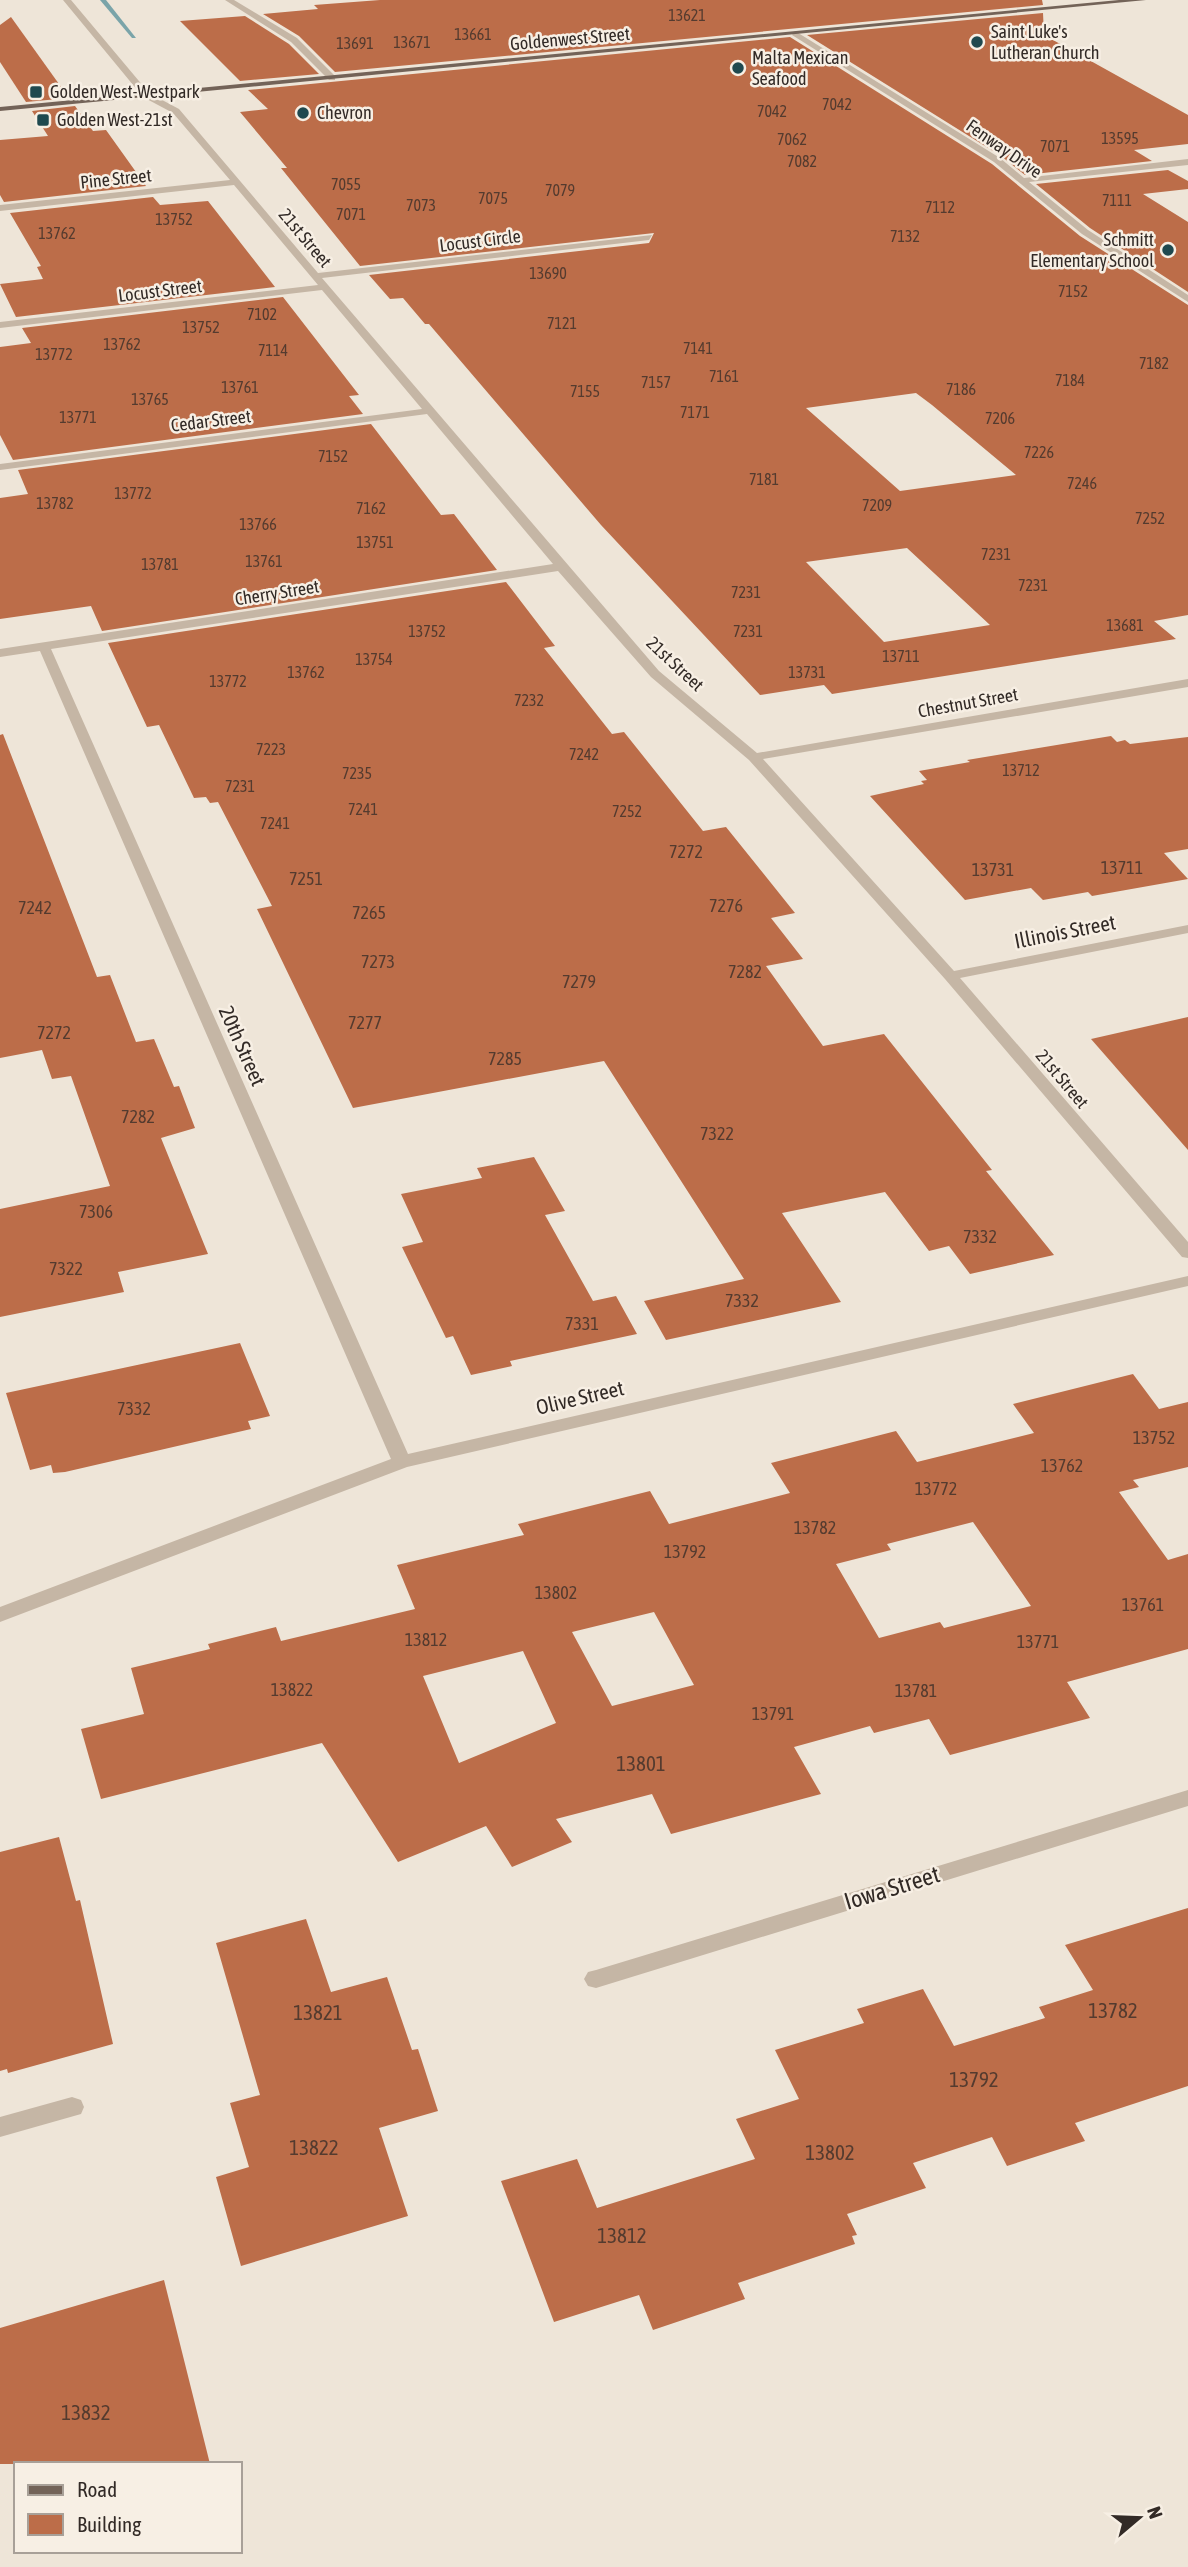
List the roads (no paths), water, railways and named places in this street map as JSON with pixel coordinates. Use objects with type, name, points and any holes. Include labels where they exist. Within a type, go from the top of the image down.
[{"type":"main road","name":"Goldenwest Street","points":[[0,109],[1142,0]]},
{"type":"street","points":[[66,0],[146,95]]},
{"type":"street","points":[[229,1],[246,0]]},
{"type":"street","points":[[229,1],[294,40],[332,78]]},
{"type":"street","name":"Fenway Drive","points":[[794,33],[1026,180],[1085,232],[1188,299]]},
{"type":"street","name":"21st Street","points":[[146,95],[176,111],[559,567],[655,674],[754,757],[950,976],[1188,1253]]},
{"type":"street","points":[[1026,180],[1188,162]]},
{"type":"street","name":"Pine Street","points":[[0,208],[235,182]]},
{"type":"street","name":"Locust Circle","points":[[314,276],[649,237]]},
{"type":"street","name":"Locust Street","points":[[0,325],[324,287]]},
{"type":"street","name":"Cedar Street","points":[[0,467],[427,411]]},
{"type":"street","name":"Cherry Street","points":[[0,653],[559,567]]},
{"type":"street","name":"20th Street","points":[[44,646],[402,1462]]},
{"type":"street","name":"Chestnut Street","points":[[754,757],[1188,683]]},
{"type":"street","name":"Illinois Street","points":[[950,976],[1188,929]]},
{"type":"street","name":"Olive Street","points":[[0,1615],[402,1462],[1188,1281]]},
{"type":"street","name":"Iowa Street","points":[[596,1979],[1188,1798]]},
{"type":"street","points":[[0,2127],[72,2107]]},
{"type":"waterway","points":[[103,0],[134,37]]},
{"type":"place","name":"Saint Luke's Lutheran Church","points":[[977,42]]},
{"type":"place","name":"Malta Mexican Seafood","points":[[738,68]]},
{"type":"place","name":"Golden West-Westpark","points":[[36,92]]},
{"type":"place","name":"Chevron","points":[[303,113]]},
{"type":"place","name":"Golden West-21st","points":[[43,120]]},
{"type":"place","name":"Schmitt Elementary School","points":[[1168,250]]}]
